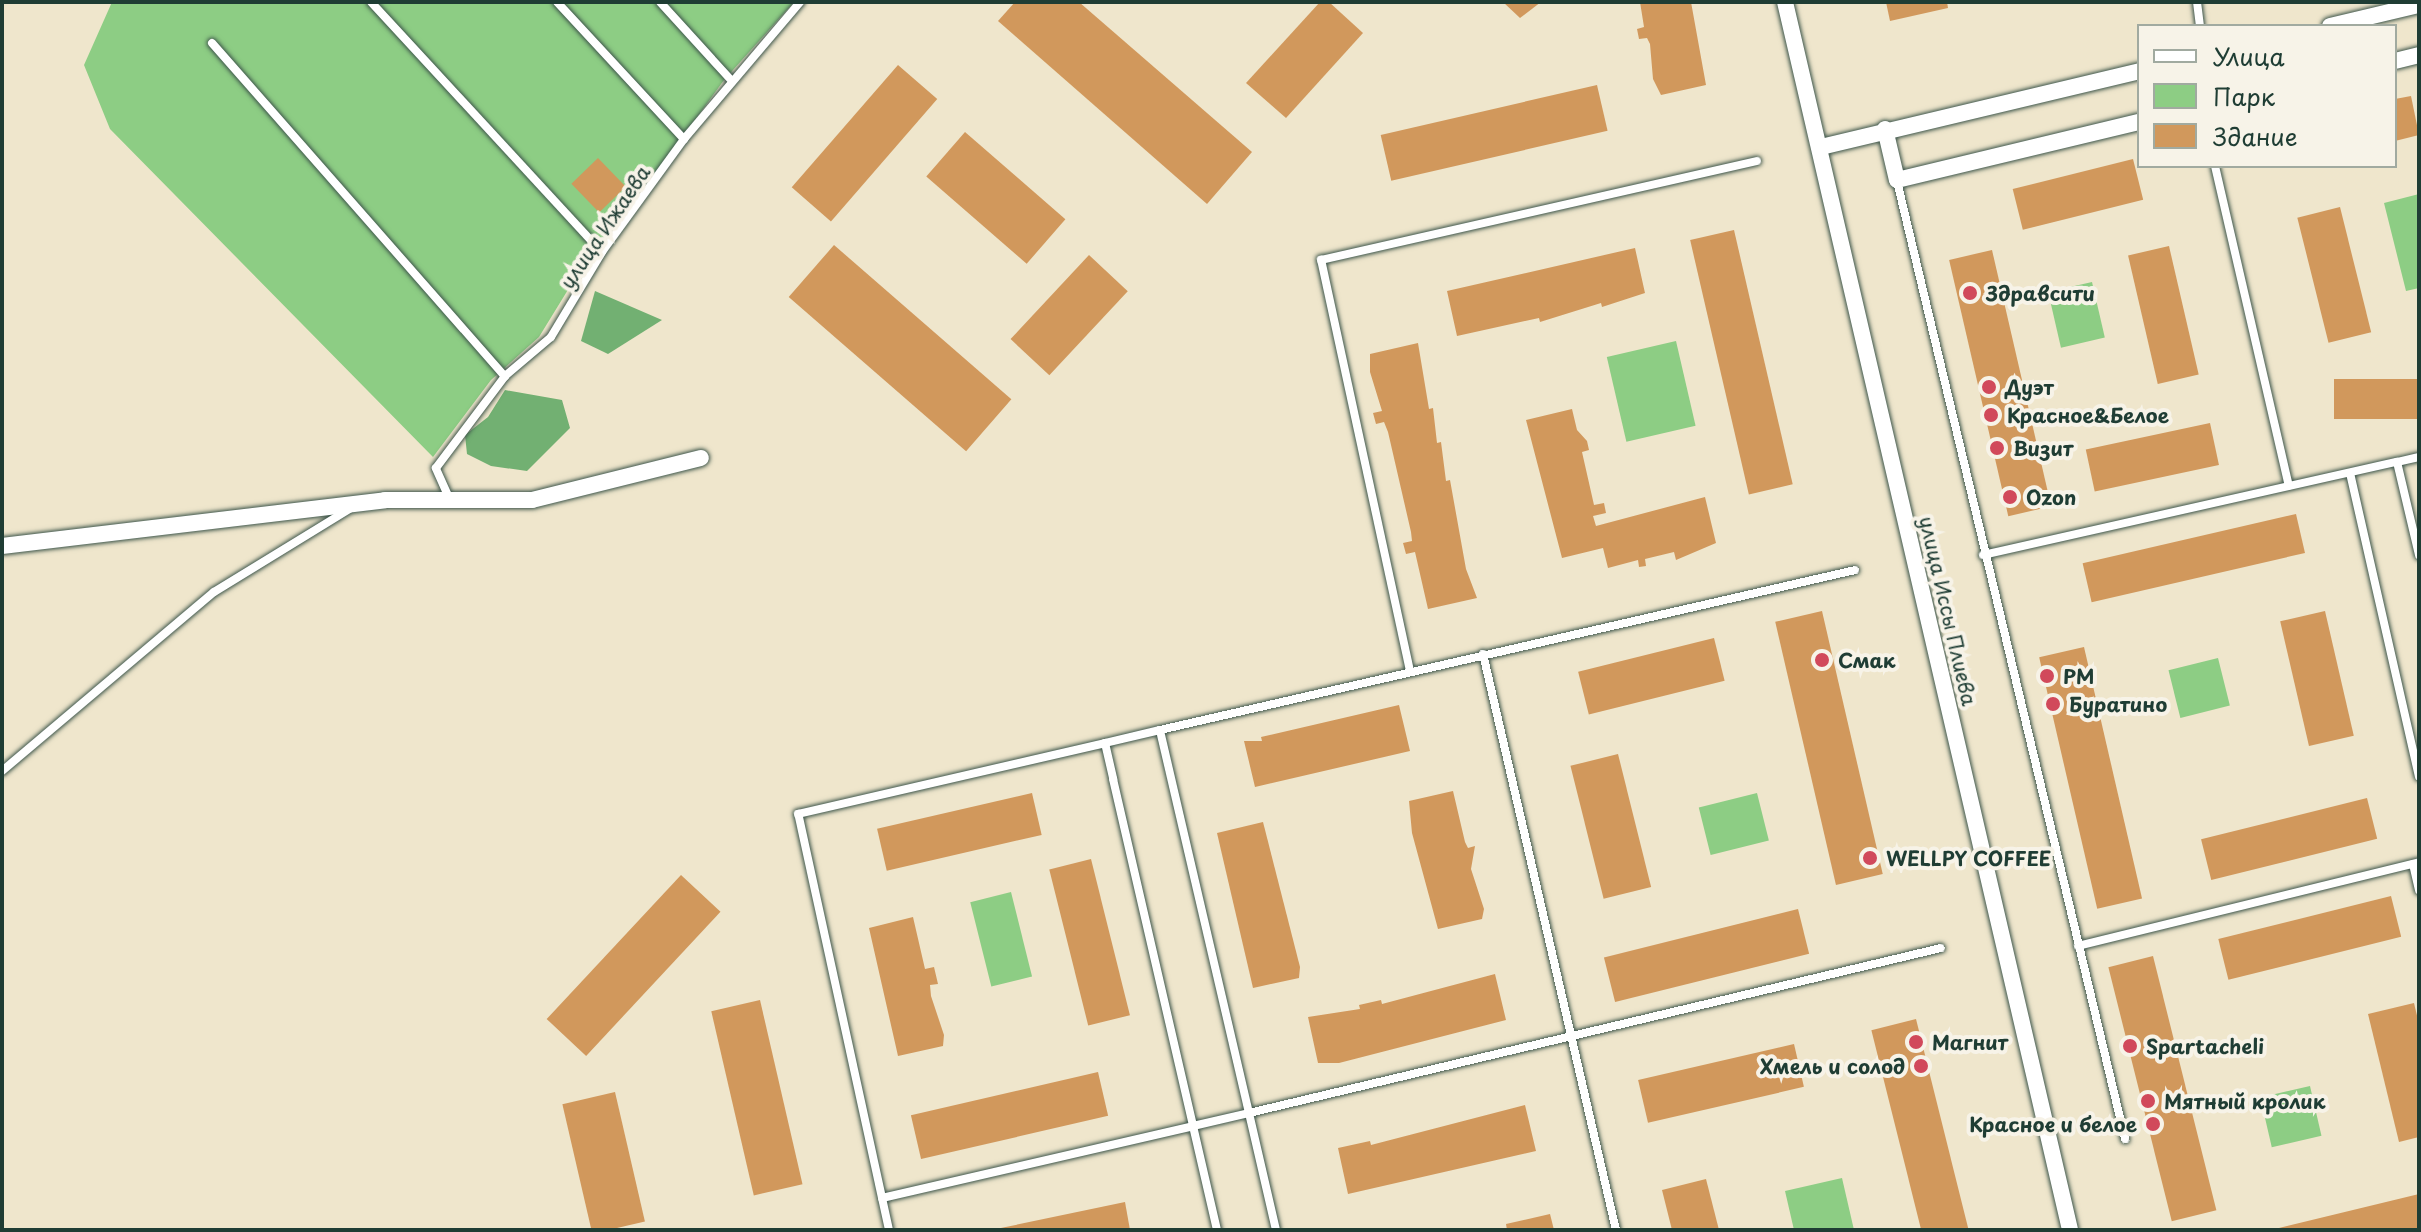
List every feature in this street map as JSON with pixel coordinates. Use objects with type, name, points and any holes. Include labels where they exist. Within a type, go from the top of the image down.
[{"type":"street","name":"улица Иссы Плиева","points":[[1785,2],[2070,1230]]},
{"type":"street","points":[[2338,24],[2419,5]]},
{"type":"street","points":[[2397,60],[2419,55]]},
{"type":"street","points":[[1821,147],[1885,129],[2137,71]]},
{"type":"street","points":[[1885,129],[1897,180],[2137,122]]},
{"type":"street","points":[[2,546],[385,500],[532,500],[701,458]]},
{"type":"lane","points":[[371,2],[602,252]]},
{"type":"lane","points":[[557,2],[684,139]]},
{"type":"lane","points":[[660,2],[730,79]]},
{"type":"lane","name":"улица Ижаева","points":[[450,501],[436,468],[505,376],[551,337],[602,252],[684,139],[730,79],[800,2]]},
{"type":"lane","points":[[2197,2],[2200,24]]},
{"type":"lane","points":[[212,43],[505,376]]},
{"type":"lane","points":[[1410,671],[1321,260],[1757,161]]},
{"type":"lane","points":[[2215,168],[2289,486]]},
{"type":"lane","points":[[1897,180],[1983,555],[2125,1139]]},
{"type":"lane","points":[[1983,555],[2419,457]]},
{"type":"lane","points":[[2397,462],[2419,555]]},
{"type":"lane","points":[[2350,473],[2419,776]]},
{"type":"lane","points":[[2,771],[214,592],[356,505]]},
{"type":"lane","points":[[889,1230],[798,814],[1855,570]]},
{"type":"lane","points":[[1483,654],[1616,1230]]},
{"type":"lane","points":[[1160,730],[1276,1230]]},
{"type":"lane","points":[[1105,743],[1217,1230]]},
{"type":"lane","points":[[2078,946],[2416,863],[2419,890]]},
{"type":"lane","points":[[882,1198],[1941,948]]},
{"type":"green space","points":[[112,2],[794,2],[724,80],[613,233],[585,262],[539,337],[491,380],[433,457],[110,129],[84,65]]},
{"type":"green space","points":[[2419,194],[2419,288],[2406,291],[2384,203]]},
{"type":"green space","points":[[2092,282],[2105,338],[2061,348],[2048,292]]},
{"type":"green space","points":[[595,291],[662,320],[608,354],[581,341]]},
{"type":"green space","points":[[1676,341],[1696,426],[1626,442],[1607,357]]},
{"type":"green space","points":[[505,390],[562,400],[570,428],[527,471],[491,466],[467,454],[465,435],[488,417]]},
{"type":"green space","points":[[2218,658],[2230,706],[2180,718],[2169,670]]},
{"type":"green space","points":[[1757,793],[1769,841],[1711,855],[1699,808]]},
{"type":"green space","points":[[1011,892],[1032,976],[991,987],[970,902]]},
{"type":"green space","points":[[2310,1086],[2321,1136],[2272,1147],[2260,1097]]},
{"type":"green space","points":[[1842,1178],[1854,1230],[1794,1230],[1785,1191]]},
{"type":"building","points":[[1015,2],[1079,2],[1252,152],[1207,204],[998,21]]},
{"type":"building","points":[[1320,2],[1329,2],[1363,33],[1286,118],[1246,83]]},
{"type":"building","points":[[1503,2],[1541,2],[1520,18]]},
{"type":"building","points":[[1640,2],[1691,2],[1706,85],[1661,95],[1653,79],[1650,44],[1647,38],[1639,39],[1637,29],[1644,27]]},
{"type":"building","points":[[1886,2],[1947,2],[1948,8],[1890,21]]},
{"type":"building","points":[[898,65],[937,99],[831,221],[792,187]]},
{"type":"building","points":[[1597,85],[1608,131],[1391,181],[1381,135]]},
{"type":"building","points":[[2411,96],[2419,135],[2397,140],[2397,99]]},
{"type":"building","points":[[965,132],[1065,219],[1027,264],[926,177]]},
{"type":"building","points":[[598,158],[626,187],[599,212],[571,184]]},
{"type":"building","points":[[2133,159],[2143,200],[2023,230],[2013,189]]},
{"type":"building","points":[[2340,207],[2371,332],[2329,343],[2297,218]]},
{"type":"building","points":[[1734,230],[1793,484],[1749,494],[1690,240]]},
{"type":"building","points":[[834,245],[1011,399],[966,451],[789,297]]},
{"type":"building","points":[[2169,246],[2199,375],[2158,384],[2128,255]]},
{"type":"building","points":[[1635,248],[1645,293],[1540,322],[1539,318],[1457,336],[1447,291]]},
{"type":"building","points":[[1992,250],[2051,506],[2008,516],[1949,260]]},
{"type":"building","points":[[1089,255],[1128,291],[1049,375],[1011,339]]},
{"type":"building","points":[[1418,343],[1429,409],[1433,408],[1446,481],[1450,480],[1466,569],[1477,598],[1428,609],[1415,552],[1406,554],[1403,543],[1412,541],[1411,532],[1388,432],[1384,422],[1376,424],[1373,413],[1382,411],[1370,372],[1370,354]]},
{"type":"building","points":[[2334,379],[2419,379],[2419,419],[2334,419]]},
{"type":"building","points":[[1572,409],[1577,430],[1587,441],[1589,450],[1582,452],[1594,505],[1604,503],[1606,513],[1593,516],[1596,526],[1705,497],[1716,543],[1676,560],[1674,552],[1645,559],[1646,566],[1639,567],[1638,560],[1608,568],[1603,548],[1562,558],[1526,420]]},
{"type":"building","points":[[2210,423],[2219,465],[2095,491],[2086,449]]},
{"type":"building","points":[[2296,514],[2305,553],[2092,602],[2083,563]]},
{"type":"building","points":[[1822,611],[1883,874],[1836,885],[1775,622]]},
{"type":"building","points":[[2325,611],[2354,736],[2309,746],[2280,621]]},
{"type":"building","points":[[1714,638],[1725,681],[1589,715],[1578,672]]},
{"type":"building","points":[[2084,647],[2142,898],[2097,909],[2039,657]]},
{"type":"building","points":[[1399,705],[1410,751],[1255,787],[1244,741],[1262,741],[1261,737]]},
{"type":"building","points":[[1618,754],[1651,887],[1604,899],[1570,766]]},
{"type":"building","points":[[1453,791],[1465,842],[1468,848],[1475,846],[1471,869],[1484,909],[1482,919],[1438,929],[1412,833],[1409,801]]},
{"type":"building","points":[[1032,793],[1042,835],[887,871],[877,829]]},
{"type":"building","points":[[2367,798],[2377,839],[2211,880],[2201,839]]},
{"type":"building","points":[[1263,822],[1300,967],[1299,978],[1253,988],[1217,833]]},
{"type":"building","points":[[1091,859],[1130,1015],[1088,1026],[1049,869]]},
{"type":"building","points":[[681,875],[720,912],[586,1056],[547,1019]]},
{"type":"building","points":[[2391,896],[2401,937],[2228,980],[2218,939]]},
{"type":"building","points":[[1798,909],[1809,954],[1615,1002],[1604,957]]},
{"type":"building","points":[[913,917],[925,969],[934,967],[938,984],[930,985],[944,1035],[943,1046],[898,1056],[869,928]]},
{"type":"building","points":[[2153,956],[2216,1210],[2172,1221],[2108,967]]},
{"type":"building","points":[[1495,974],[1506,1020],[1339,1063],[1318,1063],[1308,1017],[1360,1009],[1359,1005],[1381,1000],[1382,1004]]},
{"type":"building","points":[[760,1000],[803,1184],[754,1195],[711,1011]]},
{"type":"building","points":[[2414,1003],[2419,1024],[2419,1137],[2399,1142],[2368,1014]]},
{"type":"building","points":[[1916,1019],[1968,1230],[1921,1230],[1871,1030]]},
{"type":"building","points":[[1794,1044],[1804,1087],[1648,1123],[1638,1080]]},
{"type":"building","points":[[1098,1072],[1108,1116],[921,1159],[911,1115]]},
{"type":"building","points":[[615,1092],[645,1222],[608,1230],[591,1230],[562,1104]]},
{"type":"building","points":[[1525,1105],[1536,1151],[1348,1194],[1338,1148],[1370,1141],[1371,1145]]},
{"type":"building","points":[[1706,1179],[1719,1230],[1672,1230],[1662,1190]]},
{"type":"building","points":[[2419,1194],[2419,1230],[2275,1230],[2275,1229]]},
{"type":"building","points":[[1125,1202],[1130,1230],[996,1230],[996,1229]]},
{"type":"building","points":[[1550,1214],[1554,1230],[1507,1230],[1506,1224]]},
{"type":"place","name":"Здравсити","points":[[1970,293]]},
{"type":"place","name":"Дуэт","points":[[1989,387]]},
{"type":"place","name":"Красное&Белое","points":[[1991,415]]},
{"type":"place","name":"Визит","points":[[1997,448]]},
{"type":"place","name":"Ozon","points":[[2010,497]]},
{"type":"place","name":"Смак","points":[[1822,660]]},
{"type":"place","name":"PM","points":[[2047,676]]},
{"type":"place","name":"Буратино","points":[[2053,704]]},
{"type":"place","name":"WELLPY COFFEE","points":[[1870,858]]},
{"type":"place","name":"Магнит","points":[[1916,1042]]},
{"type":"place","name":"Spartacheli","points":[[2130,1046]]},
{"type":"place","name":"Хмель и солод","points":[[1921,1066]]},
{"type":"place","name":"Мятный кролик","points":[[2148,1101]]},
{"type":"place","name":"Красное и белое","points":[[2153,1124]]}]
